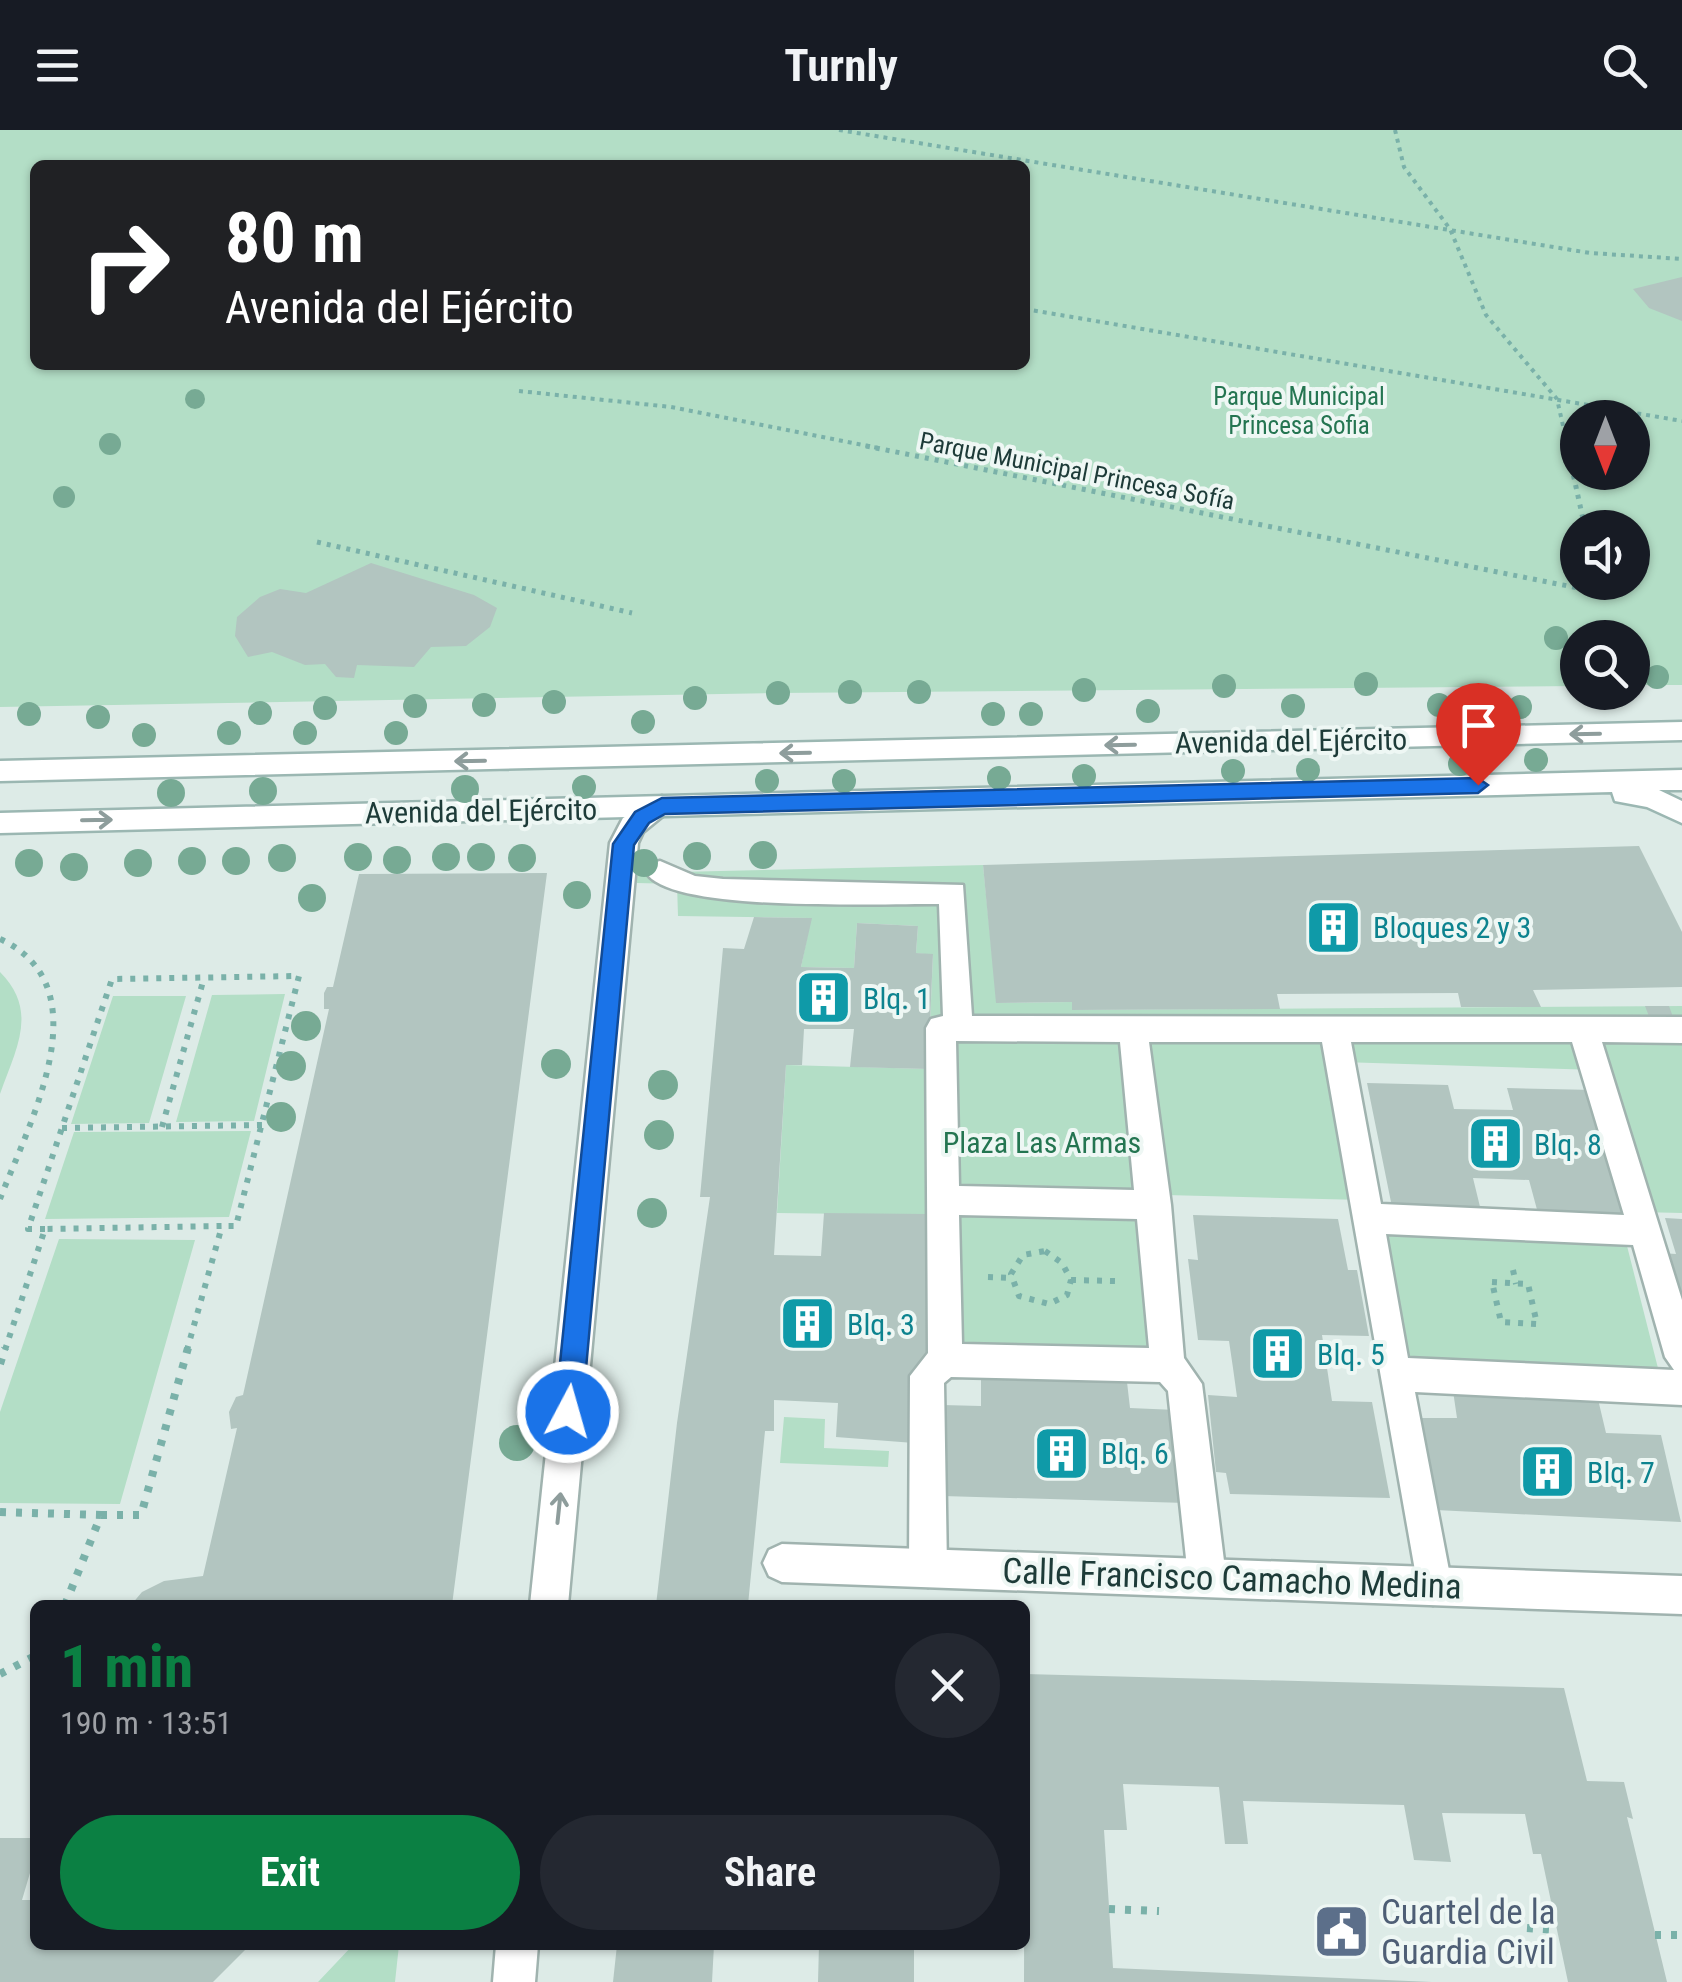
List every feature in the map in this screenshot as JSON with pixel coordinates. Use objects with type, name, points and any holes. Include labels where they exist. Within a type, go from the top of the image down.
[{"type":"street","name":"Avenida del Ejército","points":[[0,771],[1682,731]]},
{"type":"street","name":"Avenida del Ejército","points":[[0,823],[1682,780]]},
{"type":"street","points":[[1517,784],[1560,793],[1641,795],[1682,813]]},
{"type":"street","points":[[549,1600],[624,844],[632,825],[662,806]]},
{"type":"street","points":[[660,872],[691,886],[723,890],[952,893],[958,1028]]},
{"type":"street","points":[[1133,1027],[1155,1205],[1168,1365],[1185,1384],[1207,1578]]},
{"type":"street","points":[[945,1360],[941,1028],[1682,1030]]},
{"type":"street","points":[[1334,1028],[1433,1586]]},
{"type":"street","points":[[1583,1028],[1682,1357]]},
{"type":"street","points":[[942,1200],[1155,1205]]},
{"type":"street","points":[[1366,1218],[1503,1224],[1642,1222]]},
{"type":"street","points":[[928,1568],[928,1376],[945,1360],[1168,1365]]},
{"type":"street","points":[[1394,1374],[1682,1388]]},
{"type":"street","name":"Calle Francisco Camacho Medina","points":[[782,1563],[1682,1595]]},
{"type":"street","points":[[514,1982],[517,1950]]},
{"type":"path","points":[[839,130],[1024,160]]},
{"type":"path","points":[[1395,130],[1404,167],[1450,229],[1486,315],[1558,399],[1580,510]]},
{"type":"path","points":[[1030,161],[1590,253],[1682,259]]},
{"type":"path","points":[[1030,310],[1682,420]]},
{"type":"path","name":"Parque Municipal Princesa Sofía","points":[[519,391],[671,406],[1560,584]]},
{"type":"path","points":[[318,542],[632,613]]},
{"type":"path","points":[[0,939],[29,954],[47,984],[57,1015],[54,1048],[0,1198]]},
{"type":"path","points":[[299,976],[262,1125],[236,1226],[28,1229],[112,979],[299,976]]},
{"type":"path","points":[[162,1126],[204,978]]},
{"type":"path","points":[[62,1128],[262,1125]]},
{"type":"path","points":[[1503,1224],[1516,1284]]},
{"type":"path","points":[[0,1512],[141,1515],[222,1226]]},
{"type":"path","points":[[0,1364],[45,1229]]},
{"type":"path","points":[[1045,1251],[1062,1264],[1071,1280],[1067,1294],[1039,1304],[1019,1296],[1012,1274],[1023,1255],[1045,1251]]},
{"type":"path","points":[[1071,1280],[1161,1282]]},
{"type":"path","points":[[1492,1282],[1516,1284],[1528,1284],[1537,1324],[1502,1322],[1492,1282]]},
{"type":"path","points":[[66,1600],[101,1515]]},
{"type":"path","points":[[0,1674],[30,1659]]},
{"type":"path","points":[[1109,1910],[1159,1911]]},
{"type":"path","points":[[1527,1928],[1557,1930]]},
{"type":"path","points":[[1655,1934],[1682,1936]]},
{"type":"green space","name":"Parque Municipal Princesa Sofia","points":[[0,130],[1682,130],[1682,685],[1650,685],[1650,620],[1560,620],[1560,686],[778,693],[0,707]]},
{"type":"green space","name":"Plaza Las Armas","points":[[983,865],[997,1003],[1072,1002],[1073,1010],[1682,1006],[1682,1213],[1639,1212],[1597,1070],[1341,1062],[1364,1200],[1166,1195],[1185,1384],[927,1376],[927,1215],[777,1213],[786,1065],[928,1069],[933,955],[916,953],[918,926],[857,923],[854,968],[801,967],[811,918],[678,916],[677,884],[637,883],[634,873]]},
{"type":"green space","points":[[0,972],[19,1001],[21,1031],[0,1094]]},
{"type":"green space","points":[[285,994],[254,1121],[176,1122],[212,995]]},
{"type":"green space","points":[[113,996],[186,996],[149,1123],[71,1124]]},
{"type":"green space","points":[[251,1131],[229,1217],[45,1219],[74,1132]]},
{"type":"green space","points":[[1382,1230],[1626,1242],[1660,1376],[1405,1363]]},
{"type":"green space","points":[[59,1239],[195,1240],[120,1504],[0,1503],[0,1412]]},
{"type":"green space","points":[[784,1417],[825,1419],[824,1448],[889,1451],[888,1467],[780,1463]]},
{"type":"green space","points":[[348,1950],[398,1950],[395,1982],[318,1982]]},
{"type":"building","points":[[1682,277],[1682,321],[1649,308],[1633,289]]},
{"type":"building","points":[[371,563],[474,595],[497,608],[490,627],[466,646],[431,647],[414,667],[357,665],[354,678],[336,677],[325,664],[305,665],[272,652],[248,657],[235,636],[237,617],[260,597],[280,589],[306,593]]},
{"type":"building","name":"Bloques 2 y 3","points":[[1639,846],[1682,932],[1682,987],[1533,990],[1541,1007],[1461,1007],[1458,993],[1277,994],[1280,1009],[1072,1010],[1072,1002],[996,1003],[983,865]]},
{"type":"building","points":[[547,873],[453,1600],[135,1600],[164,1581],[203,1576],[237,1428],[231,1429],[229,1412],[236,1397],[243,1395],[329,1009],[324,1009],[324,993],[327,987],[333,987],[359,874]]},
{"type":"building","points":[[754,917],[812,918],[801,967],[854,968],[857,923],[918,926],[916,953],[933,954],[928,1069],[850,1067],[854,1029],[804,1029],[802,1065],[786,1065],[774,1255],[821,1256],[824,1213],[928,1214],[928,1429],[914,1443],[836,1437],[838,1403],[774,1400],[774,1431],[765,1431],[748,1600],[657,1600],[677,1423],[710,1197],[700,1197],[723,948],[744,949]]},
{"type":"building","points":[[1645,1006],[1669,1006],[1676,1025],[1652,1024]]},
{"type":"building","name":"Blq. 8","points":[[1367,1083],[1448,1085],[1454,1109],[1513,1110],[1507,1088],[1594,1090],[1633,1220],[1539,1217],[1529,1180],[1473,1178],[1482,1215],[1393,1212]]},
{"type":"building","name":"Blq. 5","points":[[1193,1215],[1338,1219],[1348,1270],[1357,1270],[1369,1336],[1322,1335],[1332,1401],[1372,1402],[1390,1498],[1230,1494],[1226,1473],[1216,1472],[1208,1395],[1237,1397],[1229,1341],[1198,1340],[1188,1259],[1198,1260]]},
{"type":"building","points":[[1665,1218],[1682,1219],[1682,1322],[1660,1253],[1676,1254]]},
{"type":"building","name":"Blq. 6","points":[[981,1378],[1127,1382],[1130,1408],[1176,1410],[1186,1503],[943,1496],[942,1405],[981,1406]]},
{"type":"building","name":"Blq. 7","points":[[1453,1391],[1597,1395],[1606,1433],[1661,1435],[1681,1522],[1436,1510],[1416,1418],[1457,1418]]},
{"type":"building","points":[[1030,1674],[1564,1688],[1587,1781],[1624,1782],[1633,1819],[1627,1817],[1667,1982],[1568,1982],[1541,1854],[1533,1854],[1525,1814],[1442,1813],[1451,1862],[1414,1860],[1404,1805],[1243,1801],[1248,1844],[1225,1844],[1219,1787],[1123,1784],[1127,1830],[1104,1830],[1113,1968],[1432,1982],[1024,1982],[1024,1950],[1030,1950]]},
{"type":"building","points":[[0,1838],[30,1838],[30,1873],[22,1900],[30,1900],[30,1950],[245,1950],[213,1982],[0,1982]]},
{"type":"building","points":[[616,1950],[714,1950],[712,1982],[613,1982]]},
{"type":"building","points":[[819,1950],[914,1950],[914,1982],[818,1982]]},
{"type":"place","name":"Bloques 2 y 3","points":[[1334,927]]},
{"type":"place","name":"Blq. 1","points":[[824,998]]},
{"type":"place","name":"Blq. 8","points":[[1495,1144]]},
{"type":"place","name":"Blq. 3","points":[[808,1324]]},
{"type":"place","name":"Blq. 5","points":[[1278,1354]]},
{"type":"place","name":"Blq. 6","points":[[1062,1453]]},
{"type":"place","name":"Blq. 7","points":[[1548,1472]]},
{"type":"place","name":"Cuartel de la Guardia Civil","points":[[1342,1932]]},
{"type":"route","points":[[568,1412],[624,844],[632,825],[642,817],[662,806],[1478,785]]}]
